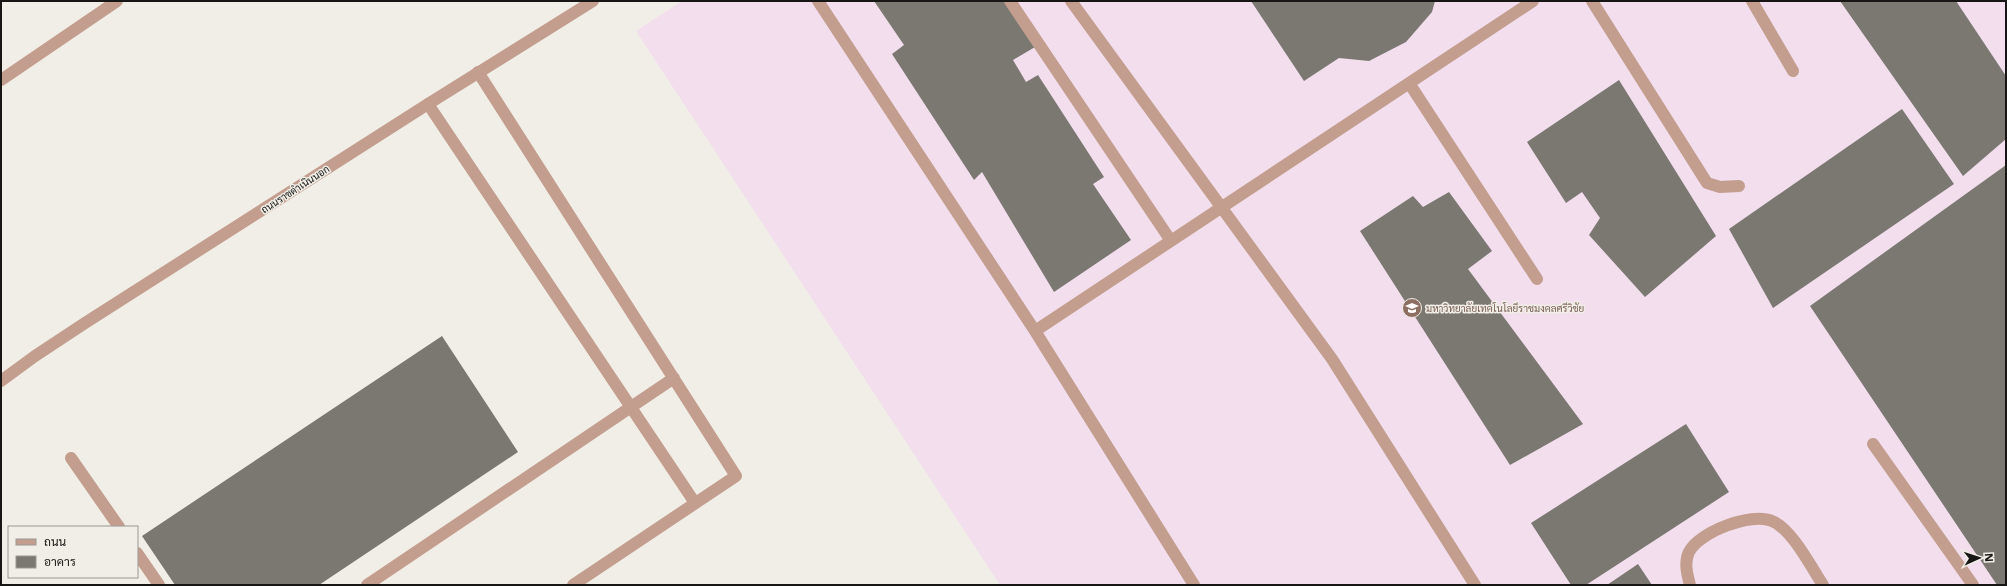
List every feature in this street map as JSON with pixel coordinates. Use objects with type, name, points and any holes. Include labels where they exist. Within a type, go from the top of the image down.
[{"type":"street","points":[[1,80],[117,1]]},
{"type":"street","name":"ถนนราชดำเนินนอก","points":[[1,381],[73,332],[428,104],[593,1]]},
{"type":"street","points":[[818,1],[1034,331],[1194,585]]},
{"type":"street","points":[[1010,1],[1172,241]]},
{"type":"street","points":[[1070,1],[1332,359],[1476,585]]},
{"type":"street","points":[[1034,331],[1533,1]]},
{"type":"street","points":[[1592,1],[1707,183],[1720,187],[1739,186]]},
{"type":"street","points":[[1752,1],[1793,71]]},
{"type":"street","points":[[478,72],[736,476],[573,585]]},
{"type":"street","points":[[1409,83],[1537,279]]},
{"type":"street","points":[[428,104],[695,503]]},
{"type":"street","points":[[367,585],[674,378]]},
{"type":"street","points":[[1873,444],[1973,585]]},
{"type":"street","points":[[71,458],[118,526]]},
{"type":"street","points":[[1690,585],[1686,562],[1692,546],[1714,531],[1726,526],[1755,519],[1771,521],[1785,530],[1823,585]]},
{"type":"street","points":[[138,554],[159,585]]},
{"type":"shaded area","name":"มหาวิทยาลัยเทคโนโลยีราชมงคลศรีวิชัย","points":[[682,1],[2006,1],[2006,585],[1000,585],[636,31]]},
{"type":"building","points":[[874,1],[1004,1],[1035,47],[1013,60],[1026,82],[1038,75],[1104,177],[1093,184],[1131,240],[1054,292],[982,172],[974,180],[892,54],[904,45]]},
{"type":"building","points":[[1251,1],[1435,1],[1432,12],[1406,42],[1369,61],[1339,58],[1304,81]]},
{"type":"building","points":[[1840,1],[1956,1],[2006,76],[2006,139],[1963,176]]},
{"type":"building","points":[[1619,80],[1716,236],[1645,297],[1589,235],[1600,218],[1582,192],[1566,203],[1527,142]]},
{"type":"building","points":[[1902,109],[1954,184],[1773,308],[1729,229]]},
{"type":"building","points":[[2006,165],[2006,585],[1997,585],[1810,306]]},
{"type":"building","points":[[1449,192],[1492,251],[1468,269],[1583,424],[1510,465],[1360,231],[1413,196],[1423,207]]},
{"type":"building","points":[[442,336],[518,452],[319,585],[175,585],[142,536]]},
{"type":"building","points":[[1686,424],[1729,492],[1586,585],[1571,585],[1531,523]]},
{"type":"building","points":[[1638,564],[1652,585],[1607,585]]},
{"type":"place","name":"มหาวิทยาลัยเทคโนโลยีราชมงคลศรีวิชัย","points":[[1412,308]]}]
